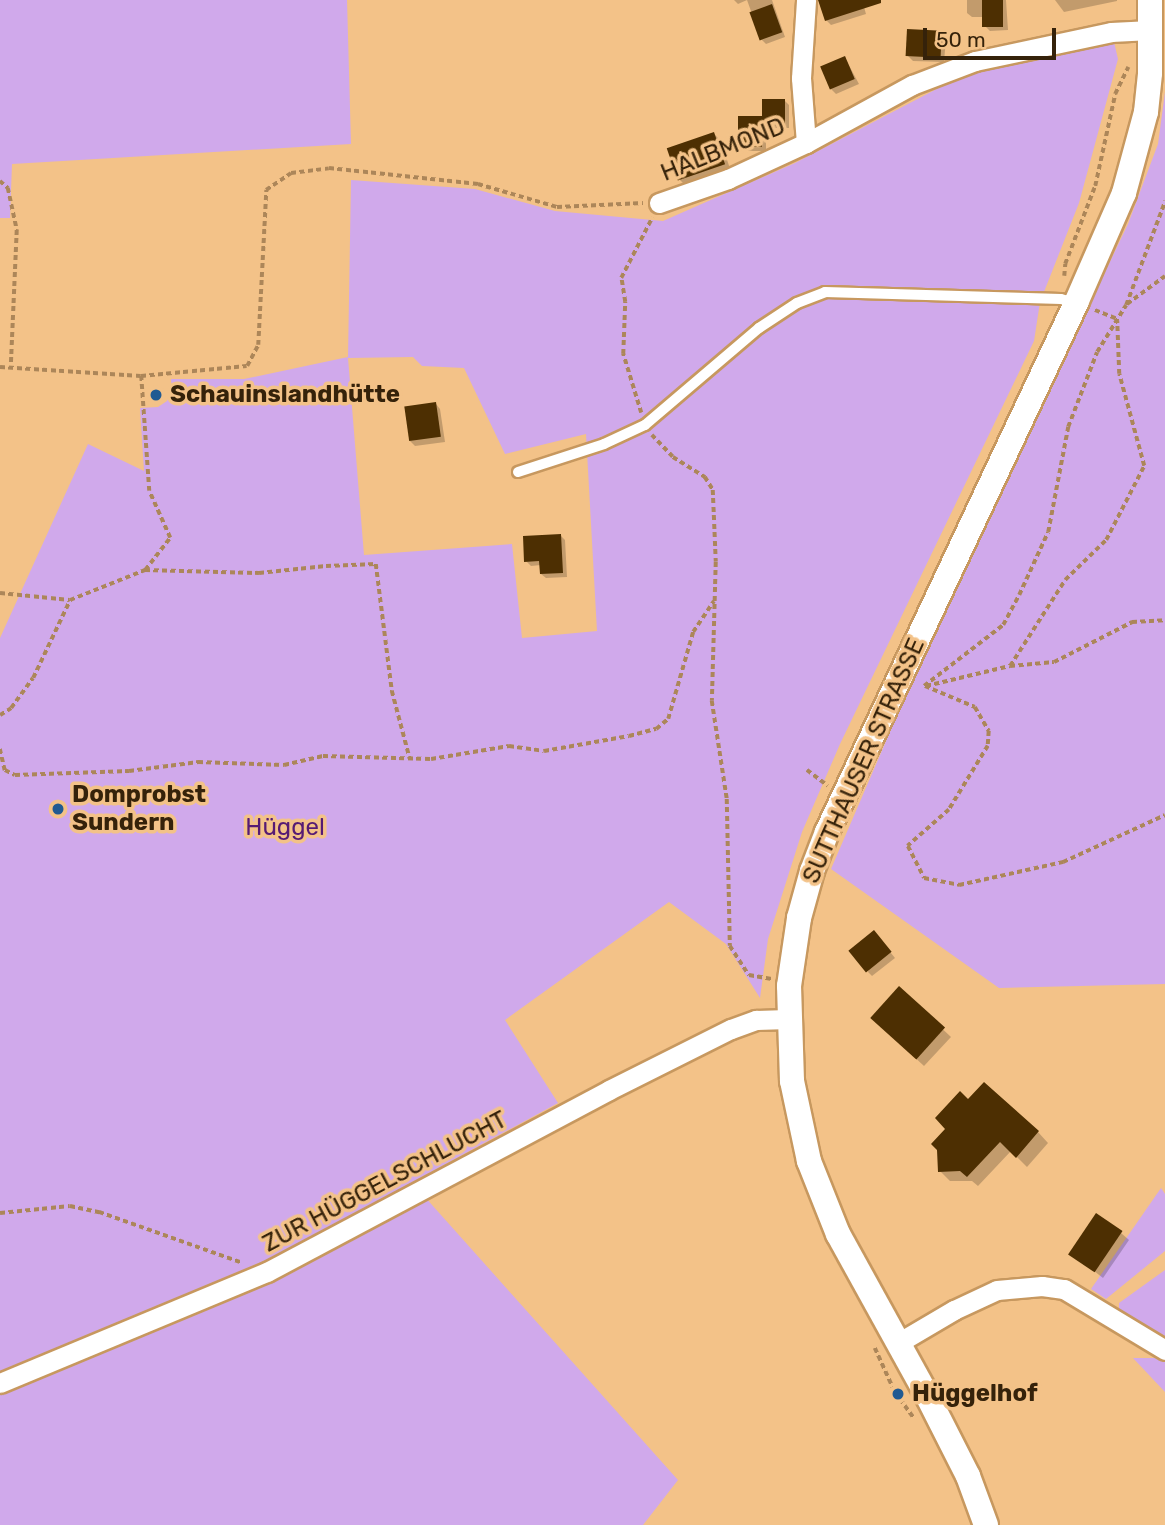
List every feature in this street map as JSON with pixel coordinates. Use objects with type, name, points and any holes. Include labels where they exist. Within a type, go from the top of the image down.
[{"type":"street","name":"HALBMOND","points":[[806,0],[802,78],[806,143]]},
{"type":"street","name":"SUTTHAUSER STRASSE","points":[[986,1525],[968,1476],[838,1234],[809,1161],[792,1081],[788,1018],[799,918],[812,871],[827,832],[1110,229],[1138,148],[1150,73],[1150,0]]},
{"type":"street","name":"HALBMOND","points":[[659,203],[728,179],[806,143],[912,85],[975,61],[1111,32],[1151,30]]},
{"type":"street","name":"ZUR HÜGGELSCHLUCHT","points":[[0,1382],[267,1272],[609,1090],[732,1029],[755,1020],[788,1018]]},
{"type":"street","points":[[898,1343],[954,1310],[997,1290],[1042,1286],[1064,1289],[1165,1350]]},
{"type":"lane","points":[[519,472],[604,444],[645,425],[759,328],[797,303],[825,292],[1060,299],[1076,303]]},
{"type":"path","points":[[0,367],[141,376],[247,366],[258,345],[266,190],[290,173],[329,168],[478,184],[556,207],[659,203],[621,278],[625,302],[623,354],[645,425],[673,457],[705,477],[713,490],[715,600],[712,701],[727,799],[730,946],[749,975],[775,980]]},
{"type":"path","points":[[0,180],[8,188],[17,230],[11,368]]},
{"type":"path","points":[[924,686],[1003,625],[1019,595],[1048,533],[1068,427],[1097,352],[1126,305],[1165,201]]},
{"type":"path","points":[[1126,305],[1165,276]]},
{"type":"path","points":[[1010,666],[1065,579],[1106,540],[1144,466],[1119,374],[1117,319]]},
{"type":"path","points":[[141,376],[149,491],[170,538],[145,570]]},
{"type":"path","points":[[0,593],[70,600],[145,570],[260,573],[376,564],[392,691],[410,759]]},
{"type":"path","points":[[0,715],[11,708],[33,678],[70,600]]},
{"type":"path","points":[[0,749],[5,770],[15,775],[129,771],[198,762],[284,765],[323,756],[431,759],[509,746],[544,751],[656,729],[668,719],[693,632],[715,600]]},
{"type":"path","points":[[924,686],[1010,666],[1054,662],[1132,622],[1165,620]]},
{"type":"path","points":[[924,686],[975,707],[989,731],[988,746],[950,810],[908,846],[924,878],[959,885],[1062,862],[1165,815]]},
{"type":"path","points":[[807,770],[831,788]]},
{"type":"path","points":[[0,1213],[71,1206],[99,1212],[267,1272]]},
{"type":"green space","points":[[0,0],[347,0],[351,144],[12,164],[10,218],[0,218]]},
{"type":"green space","name":"Hüggel","points":[[1114,42],[1118,59],[1079,203],[1040,302],[1034,341],[840,744],[802,832],[768,939],[760,998],[726,944],[669,902],[505,1020],[558,1103],[276,1256],[0,1373],[0,638],[88,444],[144,471],[140,408],[158,407],[167,401],[172,391],[171,379],[244,379],[348,357],[351,180],[475,189],[555,211],[663,221],[795,163],[973,70]],"holes":[[[413,357],[422,366],[464,368],[505,454],[586,434],[597,631],[522,638],[512,544],[364,555],[348,358]]]},
{"type":"green space","points":[[1165,92],[1165,984],[999,988],[831,869],[936,625],[1128,224],[1158,144]]},
{"type":"green space","points":[[1161,1188],[1165,1194],[1165,1251],[1106,1299],[1091,1289]]},
{"type":"green space","points":[[424,1196],[678,1480],[643,1525],[0,1525],[0,1394],[261,1285]]},
{"type":"green space","points":[[1165,1270],[1165,1342],[1119,1312],[1119,1303]]},
{"type":"green space","points":[[1133,1358],[1165,1358],[1165,1392]]},
{"type":"building","points":[[818,0],[881,0],[881,3],[825,21]]},
{"type":"building","points":[[982,0],[1003,0],[1003,27],[982,27]]},
{"type":"building","points":[[772,4],[782,32],[760,40],[749,12]]},
{"type":"building","points":[[907,29],[942,31],[941,58],[906,56]]},
{"type":"building","points":[[845,56],[855,79],[830,90],[820,67]]},
{"type":"building","points":[[762,99],[785,99],[785,124],[762,124]]},
{"type":"building","points":[[738,116],[762,116],[762,147],[738,147]]},
{"type":"building","points":[[714,132],[725,164],[678,180],[667,148]]},
{"type":"building","name":"Schauinslandhütte","points":[[153,388],[159,388],[163,395],[159,402],[153,402],[149,398],[149,392]]},
{"type":"building","points":[[436,402],[441,437],[409,441],[404,406]]},
{"type":"building","points":[[561,534],[563,573],[540,574],[539,561],[524,562],[523,536]]},
{"type":"building","points":[[874,930],[892,952],[866,973],[848,951]]},
{"type":"building","points":[[899,986],[945,1027],[916,1059],[870,1018]]},
{"type":"building","points":[[984,1082],[1039,1131],[1016,1158],[1000,1142],[967,1177],[960,1171],[938,1172],[937,1150],[931,1144],[945,1129],[935,1118],[960,1091],[968,1099]]},
{"type":"building","points":[[1096,1213],[1123,1231],[1095,1272],[1068,1254]]},
{"type":"place","name":"Schauinslandhütte","points":[[156,395]]},
{"type":"place","name":"Domprobst Sundern","points":[[58,809]]},
{"type":"place","name":"Hüggelhof","points":[[898,1394]]}]
